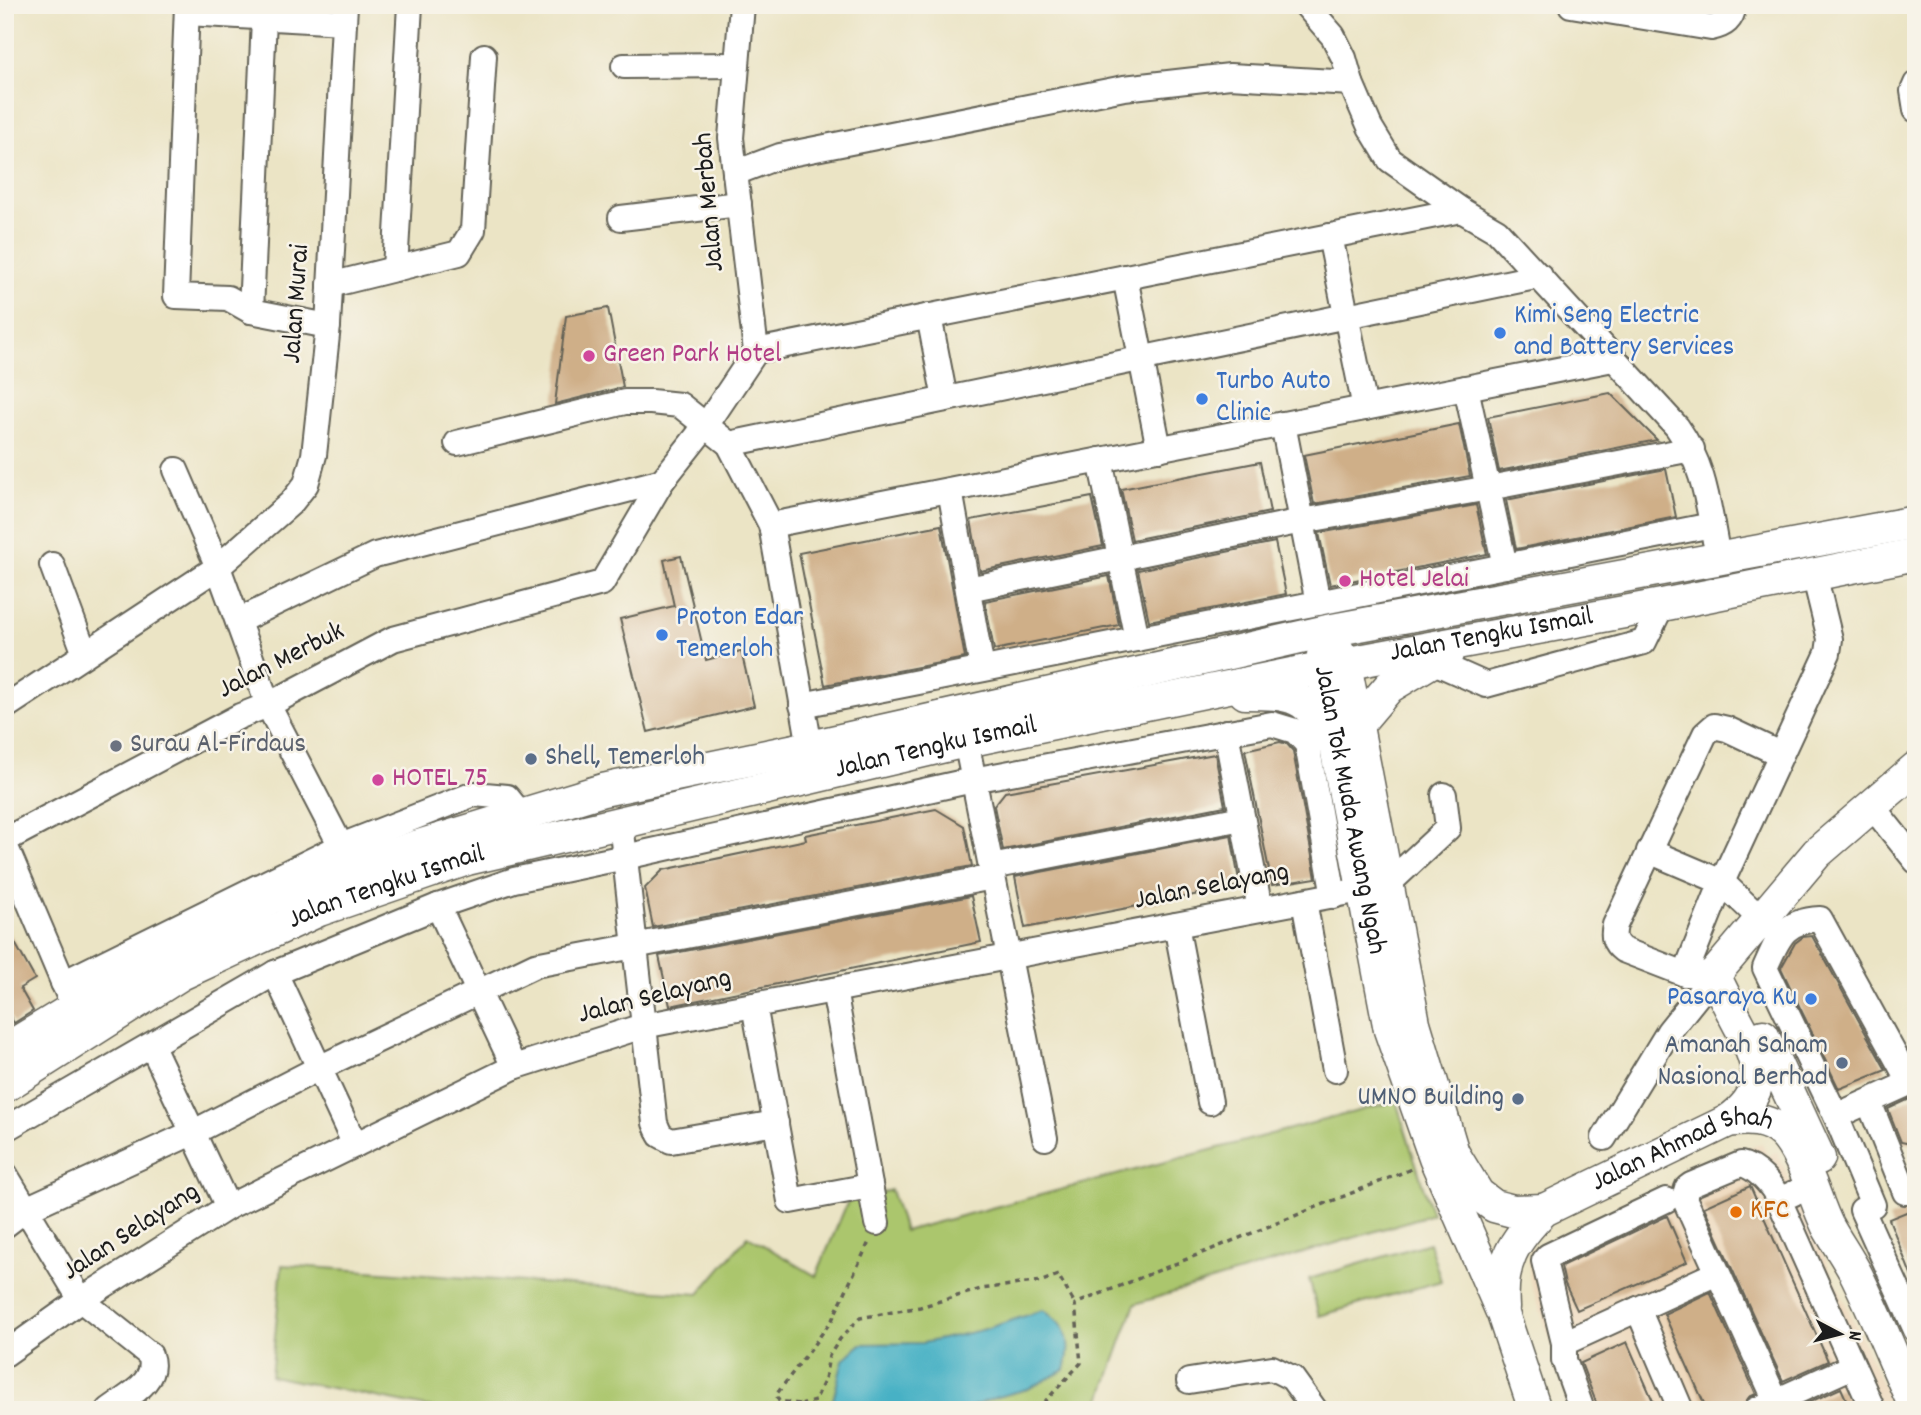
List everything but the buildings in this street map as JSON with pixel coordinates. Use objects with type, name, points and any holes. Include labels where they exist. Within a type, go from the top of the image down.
[{"type":"main road","name":"Jalan Tengku Ismail","points":[[5,1050],[69,994],[161,955],[270,898],[520,813],[603,790],[810,747],[1108,678],[1322,617],[1508,598],[1910,520]]},
{"type":"main road","name":"Jalan Tengku Ismail","points":[[5,1086],[181,975],[319,910],[467,859],[966,741],[1192,693],[1662,605],[1916,554]]},
{"type":"main road","points":[[1508,598],[1513,613],[1521,619],[1581,620]]},
{"type":"main road","name":"Jalan Tok Muda Awang Ngah","points":[[1322,617],[1333,666],[1356,726],[1361,890],[1414,1023],[1453,1153],[1478,1194],[1493,1206],[1513,1211],[1544,1210]]},
{"type":"main road","points":[[1356,726],[1389,687],[1432,661],[1483,639]]},
{"type":"main road","name":"Jalan Tok Muda Awang Ngah","points":[[1333,666],[1340,762],[1361,890],[1390,1030],[1435,1158],[1503,1314],[1529,1408]]},
{"type":"main road","points":[[1108,678],[1116,710]]},
{"type":"main road","points":[[1192,693],[1276,693],[1308,705],[1320,718],[1340,762]]},
{"type":"main road","points":[[1728,1121],[1752,1099],[1757,1086],[1758,1070],[1754,1055],[1709,970],[1770,928],[1817,853],[1916,768]]},
{"type":"main road","name":"Jalan Ahmad Shah","points":[[1709,970],[1860,1211],[1856,1275]]},
{"type":"main road","name":"Jalan Ahmad Shah","points":[[1503,1314],[1501,1287],[1509,1256],[1522,1232],[1544,1210],[1728,1121],[1744,1118],[1774,1126],[1786,1135],[1794,1148],[1828,1226],[1856,1275],[1916,1409]]},
{"type":"street","points":[[395,269],[410,5]]},
{"type":"street","name":"Jalan Merbah","points":[[742,5],[731,138],[757,351]]},
{"type":"street","points":[[1306,5],[1333,36],[1370,127],[1390,160],[1497,231],[1677,427],[1692,449],[1703,478],[1718,559]]},
{"type":"street","points":[[1571,5],[1711,28],[1723,26],[1731,17],[1734,5]]},
{"type":"street","points":[[328,326],[251,311],[228,298],[176,296],[187,9],[264,18],[344,14]]},
{"type":"street","name":"Jalan Murai","points":[[5,708],[218,567],[291,503],[306,484],[314,455],[328,326],[344,14]]},
{"type":"street","points":[[251,311],[264,18]]},
{"type":"street","points":[[330,285],[459,253],[473,230],[484,56]]},
{"type":"street","points":[[624,66],[737,65]]},
{"type":"street","points":[[735,173],[780,156],[1124,88],[1230,76],[1351,83]]},
{"type":"street","points":[[1916,83],[1913,91],[1916,110]]},
{"type":"street","points":[[621,218],[739,204]]},
{"type":"street","points":[[238,621],[375,555],[662,481],[707,424],[757,351],[1461,209]]},
{"type":"street","points":[[1330,236],[1365,408]]},
{"type":"street","points":[[729,444],[1540,276]]},
{"type":"street","points":[[1125,277],[1158,449]]},
{"type":"street","points":[[929,316],[945,399]]},
{"type":"street","points":[[771,526],[1613,359]]},
{"type":"street","points":[[1466,388],[1506,566]]},
{"type":"street","points":[[457,443],[625,402],[680,405],[707,424],[729,444],[771,526],[810,747]]},
{"type":"street","points":[[1283,424],[1322,617]]},
{"type":"street","points":[[968,589],[1302,521],[1692,449]]},
{"type":"street","points":[[1100,460],[1137,639]]},
{"type":"street","points":[[176,470],[218,567],[268,705],[341,846]]},
{"type":"street","name":"Jalan Merbuk","points":[[5,840],[393,639],[602,583],[662,481]]},
{"type":"street","points":[[950,490],[982,669]]},
{"type":"street","name":"Jalan Tengku Ismail","points":[[802,705],[1137,639],[1322,617],[1506,566],[1712,525]]},
{"type":"street","points":[[52,565],[85,654]]},
{"type":"street","points":[[1604,1138],[1709,970],[1722,883],[1828,653],[1830,639],[1814,575]]},
{"type":"street","points":[[1432,661],[1486,684],[1644,642],[1662,605]]},
{"type":"street","name":"Jalan Tengku Ismail","points":[[5,1129],[275,973],[438,906],[514,880],[625,858],[973,780],[1272,723],[1295,731],[1307,744],[1361,890]]},
{"type":"street","points":[[1709,970],[1623,950],[1612,935],[1705,734],[1714,726],[1727,729],[1780,754]]},
{"type":"street","points":[[1226,732],[1260,909]]},
{"type":"street","points":[[966,741],[1045,1138]]},
{"type":"street","points":[[5,845],[69,994],[341,846],[474,794],[507,797],[520,813]]},
{"type":"street","points":[[1361,890],[1448,828],[1444,795]]},
{"type":"street","points":[[1871,805],[1916,861]]},
{"type":"street","points":[[5,1225],[26,1209],[194,1132],[319,1068],[535,965],[781,919],[1242,818]]},
{"type":"street","points":[[621,823],[655,1123],[660,1135],[671,1142],[776,1123]]},
{"type":"street","points":[[1649,851],[1722,883],[1770,928]]},
{"type":"street","name":"Jalan Selayang","points":[[5,1354],[81,1300],[228,1207],[514,1067],[643,1026],[1361,890]]},
{"type":"street","points":[[1304,901],[1335,1070]]},
{"type":"street","points":[[438,906],[514,1067]]},
{"type":"street","points":[[1770,928],[1800,920],[1820,919],[1913,1082],[1836,1116]]},
{"type":"street","points":[[1176,925],[1210,1102]]},
{"type":"street","points":[[1770,928],[1765,968],[1836,1116],[1860,1211],[1916,1331]]},
{"type":"street","points":[[275,973],[355,1145]]},
{"type":"street","points":[[834,990],[877,1223]]},
{"type":"street","points":[[754,1005],[790,1200],[870,1186]]},
{"type":"street","points":[[152,1046],[228,1207]]},
{"type":"street","points":[[1860,1211],[1910,1189],[1868,1102]]},
{"type":"street","points":[[1853,1366],[1771,1407],[1686,1203],[1685,1193],[1690,1185],[1737,1164],[1744,1164],[1772,1187],[1873,1410]]},
{"type":"street","points":[[5,1174],[81,1300],[144,1349],[153,1361],[153,1371],[148,1381],[108,1410]]},
{"type":"street","points":[[1779,1200],[1810,1185]]},
{"type":"street","points":[[1582,1410],[1564,1360],[1564,1343],[1543,1266],[1545,1258],[1667,1200]]},
{"type":"street","points":[[1564,1343],[1717,1273]]},
{"type":"street","points":[[1638,1309],[1681,1410]]},
{"type":"street","points":[[1189,1381],[1272,1368],[1292,1378],[1315,1410]]},
{"type":"path","points":[[1075,1304],[1435,1158]]},
{"type":"path","points":[[805,1405],[787,1404],[779,1401],[776,1395],[832,1320],[877,1223]]},
{"type":"path","points":[[782,1410],[815,1401],[825,1379],[829,1356],[840,1339],[860,1318],[919,1307],[981,1289],[1042,1281],[1058,1275],[1075,1304],[1081,1363],[1037,1410]]},
{"type":"shaded area","points":[[1762,1143],[1768,1156],[1777,1152],[1894,1410],[1574,1410],[1530,1280],[1529,1250]]},
{"type":"green space","points":[[1396,1101],[1432,1214],[1135,1304],[1097,1410],[441,1410],[271,1376],[282,1265],[699,1294],[748,1236],[816,1276],[848,1201],[891,1190],[904,1231]]},
{"type":"green space","points":[[1429,1243],[1441,1281],[1319,1316],[1309,1279]]},
{"type":"water","points":[[1043,1310],[1063,1328],[1068,1342],[1067,1360],[1065,1370],[1028,1389],[997,1397],[971,1407],[970,1410],[824,1410],[833,1400],[843,1360],[861,1344],[923,1343],[982,1330]]},
{"type":"place","name":"Kimi Seng Electric and Battery Services","points":[[1500,333]]},
{"type":"place","name":"Green Park Hotel","points":[[589,356]]},
{"type":"place","name":"Turbo Auto Clinic","points":[[1202,399]]},
{"type":"place","name":"Hotel Jelai","points":[[1345,581]]},
{"type":"place","name":"Proton Edar Temerloh","points":[[662,635]]},
{"type":"place","name":"Surau Al-Firdaus","points":[[116,746]]},
{"type":"place","name":"Shell, Temerloh","points":[[531,759]]},
{"type":"place","name":"HOTEL 75","points":[[378,780]]},
{"type":"place","name":"Pasaraya Ku","points":[[1811,999]]},
{"type":"place","name":"Amanah Saham Nasional Berhad","points":[[1842,1063]]},
{"type":"place","name":"UMNO Building","points":[[1518,1099]]},
{"type":"place","name":"KFC","points":[[1736,1212]]}]
